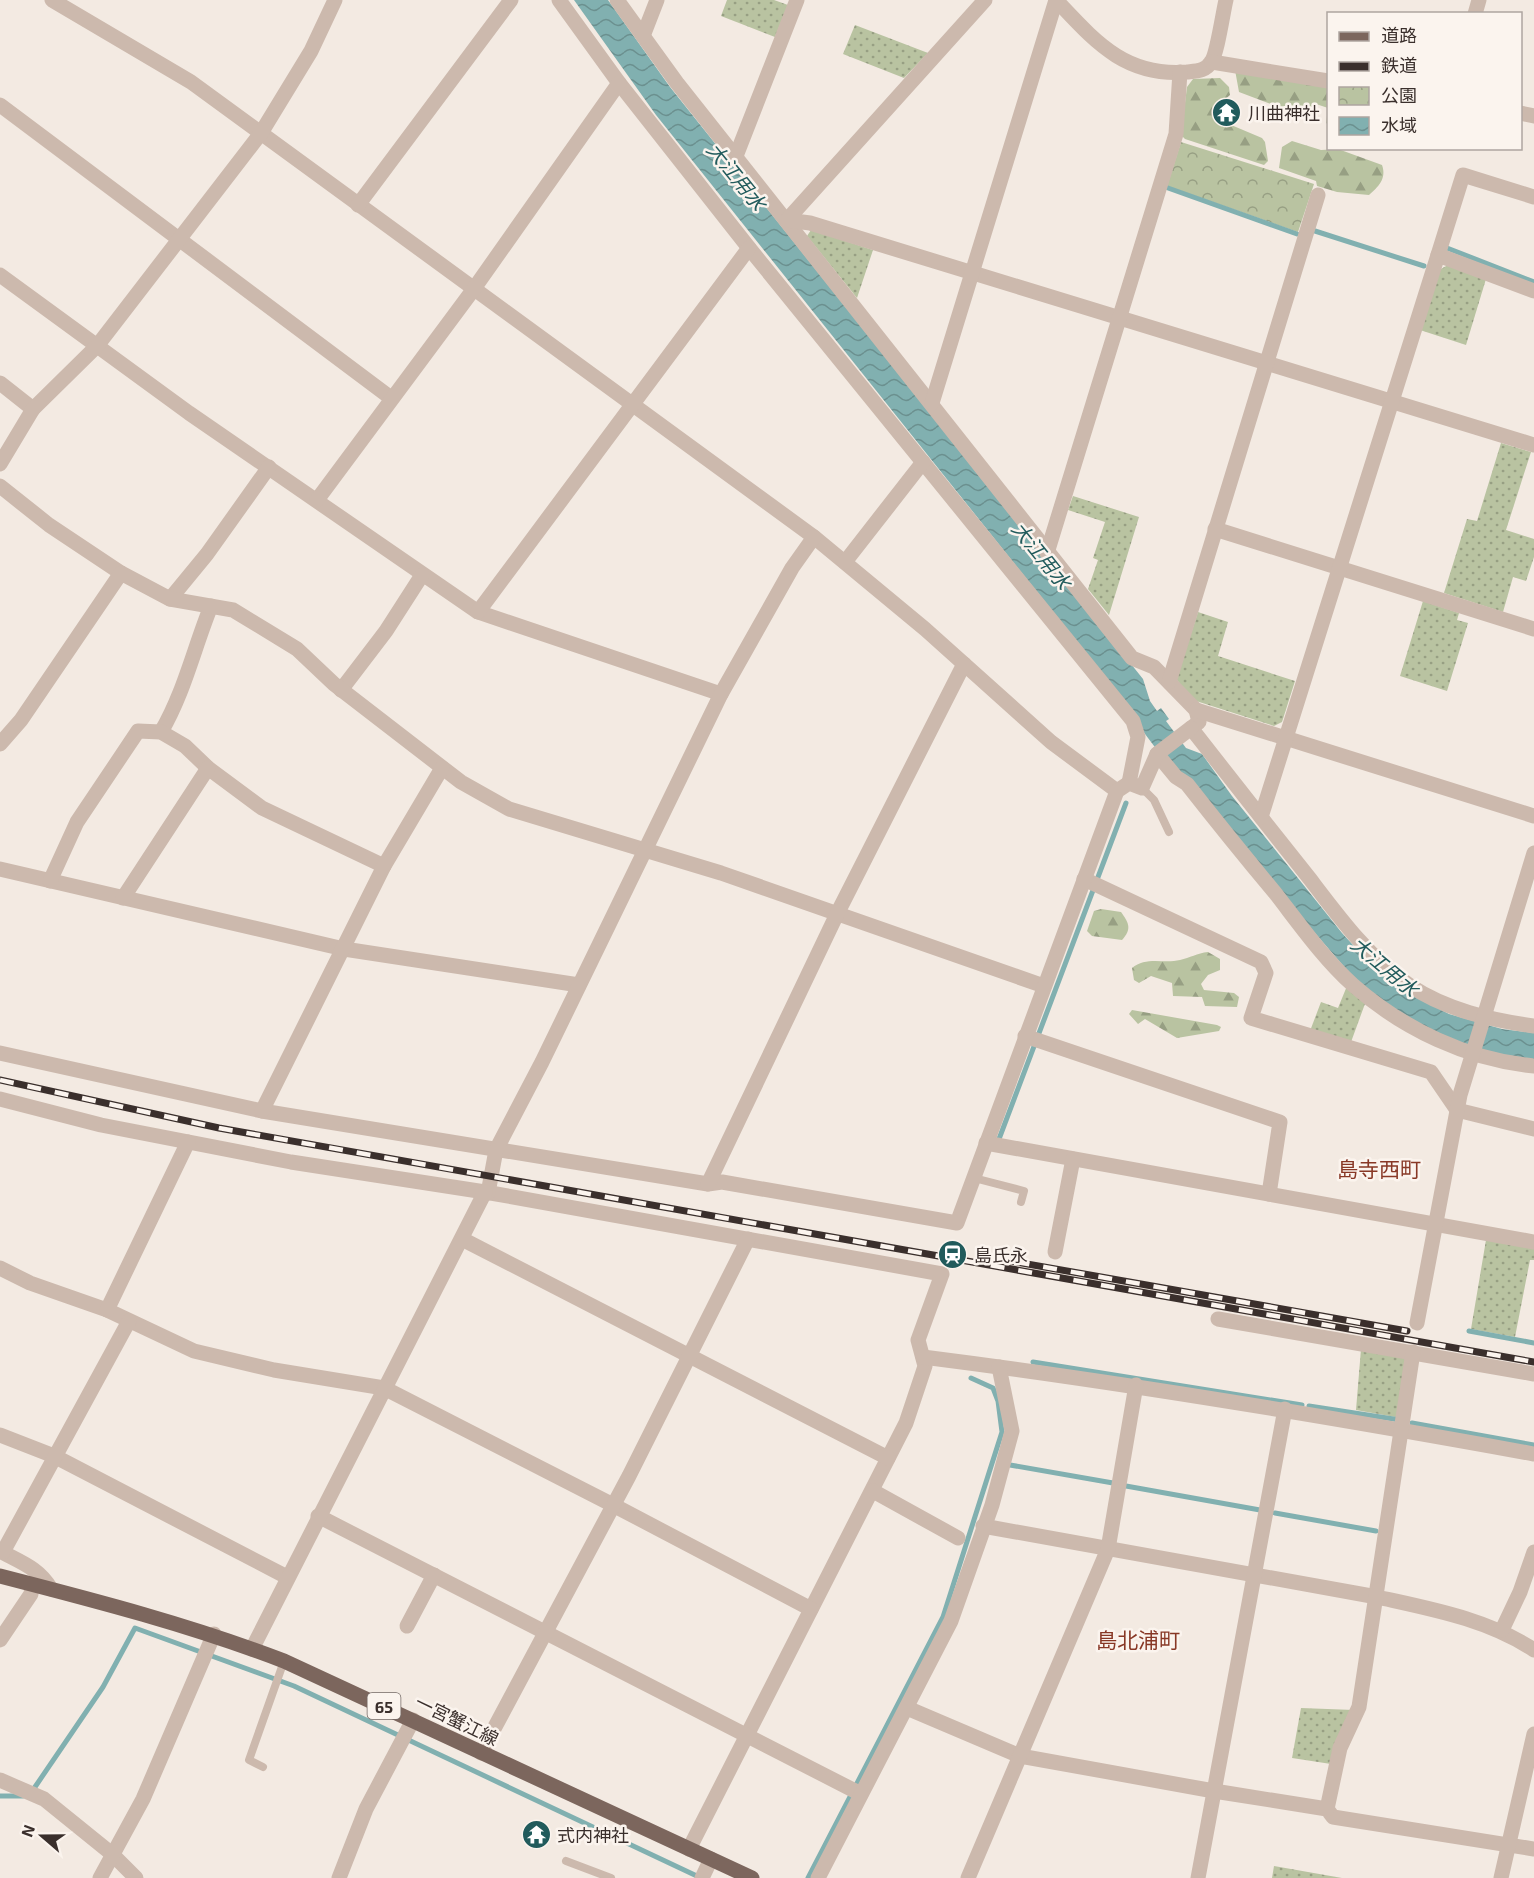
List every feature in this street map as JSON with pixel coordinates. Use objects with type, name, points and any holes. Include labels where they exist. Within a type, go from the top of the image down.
[{"type":"main road","name":"一宮蟹江線","points":[[0,1576],[141,1612],[212,1640],[252,1648],[282,1667],[411,1725],[481,1753],[689,1849],[706,1870],[752,1878]]},
{"type":"street","points":[[52,0],[191,82],[261,133],[814,537],[964,664],[1051,742],[1130,787]]},
{"type":"street","points":[[0,464],[6,440],[33,409],[97,346],[181,240],[261,133],[311,51],[335,0]]},
{"type":"street","points":[[358,205],[511,0]]},
{"type":"street","points":[[0,1053],[262,1111],[708,1184],[722,1182],[957,1223],[986,1143],[1033,1038],[1044,986],[1092,883],[1130,787],[1138,737],[1132,721],[749,248],[619,83],[559,0]]},
{"type":"street","points":[[616,0],[1047,553],[1132,658],[1154,667],[1196,710],[1534,816]]},
{"type":"street","points":[[643,36],[657,0]]},
{"type":"street","points":[[736,156],[797,0]]},
{"type":"street","points":[[787,220],[985,0]]},
{"type":"street","points":[[932,403],[1056,0],[1103,48],[1117,58],[1144,67],[1180,72],[1202,70],[1212,62],[1226,0]]},
{"type":"street","points":[[1212,62],[1327,81]]},
{"type":"street","points":[[1047,553],[1176,134],[1180,72]]},
{"type":"street","points":[[317,500],[473,290],[619,83]]},
{"type":"street","points":[[0,105],[391,398]]},
{"type":"street","points":[[1261,817],[1463,175],[1534,197]]},
{"type":"street","points":[[1169,682],[1318,195]]},
{"type":"street","points":[[787,220],[810,223],[1534,445]]},
{"type":"street","points":[[478,612],[749,248]]},
{"type":"street","points":[[1438,255],[1534,291]]},
{"type":"street","points":[[0,275],[97,346],[478,612],[721,694]]},
{"type":"street","points":[[0,384],[33,409]]},
{"type":"street","points":[[845,562],[923,462]]},
{"type":"street","points":[[170,599],[207,554],[269,467]]},
{"type":"street","points":[[0,486],[49,525],[121,573],[170,599],[233,610],[297,650],[341,690],[442,768],[509,809],[721,873],[1044,986]]},
{"type":"street","points":[[1215,529],[1534,629]]},
{"type":"street","points":[[252,1648],[318,1516],[487,1192],[496,1150],[579,986],[721,694],[792,568],[814,537]]},
{"type":"street","points":[[0,744],[21,720],[121,573]]},
{"type":"street","points":[[341,690],[386,631],[422,575]]},
{"type":"street","points":[[161,732],[175,708],[195,645],[211,606]]},
{"type":"street","points":[[708,1184],[837,914],[964,664]]},
{"type":"street","points":[[1130,787],[1157,754],[1199,722],[1196,710]]},
{"type":"street","points":[[50,881],[77,822],[138,731],[161,732],[185,746],[208,768],[262,808],[384,866]]},
{"type":"street","points":[[1187,731],[1261,817],[1348,927],[1386,968],[1410,986],[1447,1006],[1482,1020],[1534,1026]]},
{"type":"street","points":[[1157,754],[1176,777],[1187,784],[1325,955],[1352,984],[1426,1035],[1472,1053],[1512,1064],[1534,1066]]},
{"type":"street","points":[[123,898],[208,768]]},
{"type":"street","points":[[262,1111],[384,866],[442,768]]},
{"type":"street","points":[[1417,1323],[1457,1110],[1472,1053],[1534,853]]},
{"type":"street","points":[[0,869],[344,949],[579,986]]},
{"type":"street","points":[[1092,883],[1261,962],[1266,973],[1251,1018],[1431,1072],[1457,1110],[1534,1129]]},
{"type":"street","points":[[1033,1038],[1280,1122],[1269,1194]]},
{"type":"street","points":[[0,1099],[101,1125],[291,1162],[487,1192],[942,1274],[918,1340],[925,1366],[906,1423],[689,1849]]},
{"type":"street","points":[[107,1310],[188,1142]]},
{"type":"street","points":[[986,1143],[1534,1242]]},
{"type":"street","points":[[1055,1252],[1072,1159]]},
{"type":"street","points":[[462,1239],[888,1458]]},
{"type":"street","points":[[481,1753],[613,1504],[748,1239]]},
{"type":"street","points":[[0,1268],[30,1283],[107,1310],[194,1351],[274,1370],[384,1388],[613,1504],[811,1609]]},
{"type":"street","points":[[1218,1319],[1534,1374]]},
{"type":"street","points":[[51,1589],[44,1576],[1,1551],[129,1321]]},
{"type":"street","points":[[1327,1809],[1340,1748],[1359,1707],[1413,1352]]},
{"type":"street","points":[[923,1357],[1136,1385],[1285,1409],[1534,1455]]},
{"type":"street","points":[[818,1878],[856,1791],[907,1708],[951,1621],[1012,1431],[999,1367]]},
{"type":"street","points":[[972,1877],[1020,1756],[1108,1550],[1136,1385]]},
{"type":"street","points":[[1198,1878],[1285,1409]]},
{"type":"street","points":[[0,1435],[54,1456],[287,1577]]},
{"type":"street","points":[[873,1491],[958,1538]]},
{"type":"street","points":[[318,1516],[856,1791]]},
{"type":"street","points":[[983,1526],[1377,1597],[1438,1611],[1502,1630],[1534,1650]]},
{"type":"street","points":[[1502,1630],[1520,1592],[1534,1552]]},
{"type":"street","points":[[407,1626],[434,1575]]},
{"type":"street","points":[[0,1640],[31,1594],[32,1585]]},
{"type":"street","points":[[100,1878],[142,1799],[212,1640]]},
{"type":"street","points":[[907,1708],[1020,1756],[1327,1809],[1333,1817],[1534,1849]]},
{"type":"street","points":[[339,1878],[366,1809],[411,1725]]},
{"type":"street","points":[[1501,1878],[1534,1734]]},
{"type":"street","points":[[0,1780],[44,1799],[112,1854],[136,1878]]},
{"type":"lane","points":[[1130,787],[1154,800],[1169,832]]},
{"type":"lane","points":[[974,1178],[1024,1191],[1021,1202]]},
{"type":"lane","points":[[263,1767],[249,1760],[282,1667]]},
{"type":"lane","points":[[566,1861],[611,1878]]},
{"type":"green space","points":[[727,0],[774,0],[788,5],[775,37],[721,16]]},
{"type":"green space","points":[[855,25],[928,53],[904,78],[843,54]]},
{"type":"green space","points":[[1235,70],[1327,85],[1327,108],[1316,104],[1310,115],[1281,108],[1239,92]]},
{"type":"green space","points":[[1220,78],[1229,87],[1230,95],[1220,104],[1217,119],[1262,138],[1265,142],[1268,161],[1264,165],[1185,139],[1181,135],[1187,87],[1193,79]]},
{"type":"green space","points":[[1292,141],[1321,150],[1341,150],[1382,165],[1382,179],[1369,195],[1337,192],[1317,186],[1316,181],[1279,168],[1282,147]]},
{"type":"green space","points":[[1181,142],[1314,184],[1298,232],[1167,186]]},
{"type":"green space","points":[[811,230],[873,250],[857,298],[807,236]]},
{"type":"green space","points":[[1448,265],[1486,279],[1466,345],[1420,330],[1439,270]]},
{"type":"green space","points":[[1501,443],[1531,452],[1506,530],[1534,539],[1534,557],[1526,581],[1513,577],[1503,612],[1444,593],[1467,519],[1477,521]]},
{"type":"green space","points":[[1073,496],[1139,517],[1109,615],[1088,589],[1098,560],[1093,558],[1105,522],[1068,510]]},
{"type":"green space","points":[[1423,601],[1459,613],[1457,620],[1468,623],[1447,691],[1400,676]]},
{"type":"green space","points":[[1198,612],[1228,622],[1218,656],[1295,681],[1282,722],[1274,726],[1193,700],[1176,679]]},
{"type":"green space","points":[[1101,909],[1121,912],[1124,916],[1128,929],[1122,940],[1092,936],[1087,931],[1094,911]]},
{"type":"green space","points":[[1208,952],[1220,959],[1220,970],[1208,975],[1201,984],[1204,990],[1234,993],[1239,997],[1237,1007],[1205,1006],[1202,997],[1173,996],[1172,983],[1151,976],[1139,983],[1134,980],[1132,968],[1137,964],[1149,961],[1180,960]]},
{"type":"green space","points":[[1347,986],[1366,1001],[1351,1042],[1310,1031],[1321,1002],[1338,1008]]},
{"type":"green space","points":[[1132,1010],[1221,1027],[1219,1031],[1177,1038],[1145,1019],[1138,1024],[1129,1014]]},
{"type":"green space","points":[[1486,1240],[1534,1248],[1534,1260],[1530,1260],[1515,1337],[1471,1329]]},
{"type":"green space","points":[[1361,1349],[1406,1355],[1401,1418],[1356,1410]]},
{"type":"green space","points":[[1301,1708],[1354,1710],[1331,1764],[1292,1758]]},
{"type":"green space","points":[[1274,1866],[1342,1878],[1272,1878]]},
{"type":"water","name":"大江用水","points":[[574,0],[608,0],[670,87],[1143,679],[1150,701],[1157,711],[1161,708],[1169,719],[1166,721],[1186,748],[1202,754],[1232,796],[1342,933],[1374,968],[1396,986],[1449,1014],[1502,1029],[1534,1033],[1534,1060],[1490,1053],[1427,1031],[1359,984],[1157,750],[1065,627],[656,115]]},
{"type":"waterway","points":[[1168,188],[1297,234]]},
{"type":"waterway","points":[[1315,231],[1424,266]]},
{"type":"waterway","points":[[1447,248],[1534,282]]},
{"type":"waterway","points":[[999,1139],[1126,803]]},
{"type":"waterway","points":[[1469,1331],[1534,1343]]},
{"type":"waterway","points":[[1033,1362],[1302,1405]]},
{"type":"waterway","points":[[808,1878],[943,1617],[1002,1432],[998,1401],[993,1388],[971,1378]]},
{"type":"waterway","points":[[1309,1406],[1400,1420]]},
{"type":"waterway","points":[[1412,1423],[1534,1445]]},
{"type":"waterway","points":[[1010,1465],[1113,1483]]},
{"type":"waterway","points":[[1126,1486],[1260,1510]]},
{"type":"waterway","points":[[1275,1513],[1376,1531]]},
{"type":"waterway","points":[[35,1787],[103,1687],[135,1628],[294,1686],[699,1877]]},
{"type":"waterway","points":[[0,1796],[23,1796]]},
{"type":"railway","points":[[0,1080],[219,1128],[1534,1362]]},
{"type":"railway","points":[[988,1257],[1407,1331]]},
{"type":"place","name":"川曲神社","points":[[1227,113]]},
{"type":"place","name":"島氏永","points":[[953,1255]]},
{"type":"place","name":"式内神社","points":[[536,1835]]},
{"type":"district","name":"島寺西町","points":[[1379,1168]]},
{"type":"district","name":"島北浦町","points":[[1138,1639]]}]
